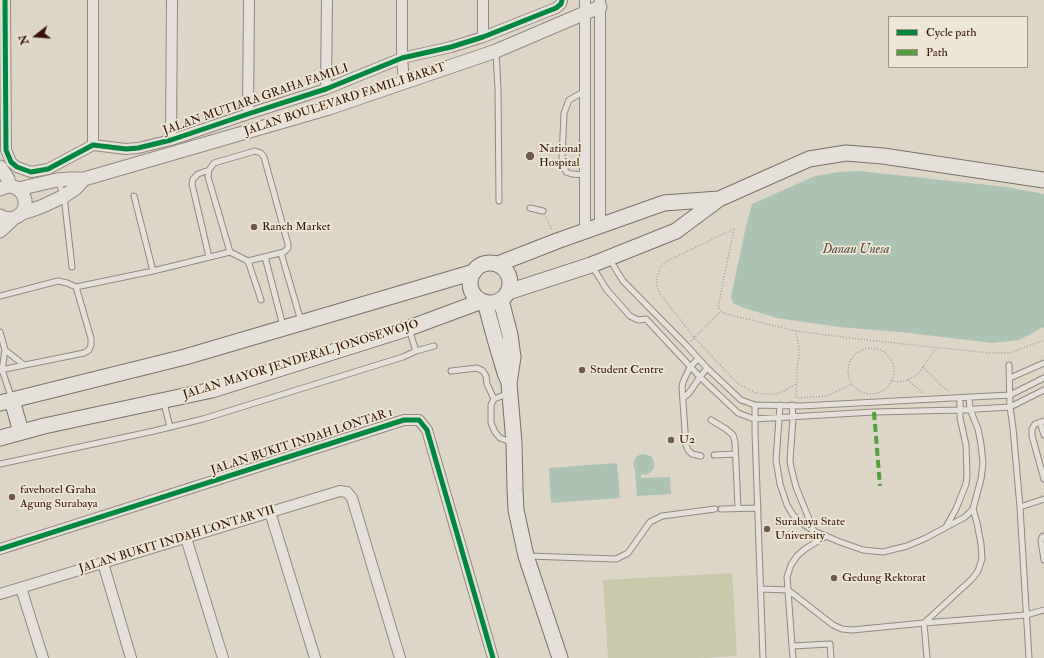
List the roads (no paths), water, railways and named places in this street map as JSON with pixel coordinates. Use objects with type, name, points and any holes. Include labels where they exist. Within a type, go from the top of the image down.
[{"type":"main road","points":[[718,200],[664,203],[503,262],[487,263],[477,268],[474,272],[470,282],[471,288],[477,298],[484,302],[496,302],[509,294],[591,265],[676,231],[718,200],[809,159],[846,153],[883,156],[1044,180]]},
{"type":"main road","points":[[664,203],[674,208],[678,212],[681,220],[676,231]]},
{"type":"main road","points":[[503,262],[510,279],[510,335],[513,357],[510,387],[514,443],[516,510],[526,556],[560,658]]},
{"type":"main road","points":[[21,432],[6,402],[185,357],[474,272]]},
{"type":"main road","points":[[484,302],[510,387]]},
{"type":"main road","name":"JALAN MAYOR JENDERAL JONOSEWOJO","points":[[0,438],[21,432],[212,390],[409,328],[484,302]]},
{"type":"street","points":[[5,0],[6,150],[11,162],[17,167],[31,172],[48,169],[92,145],[93,0]]},
{"type":"street","points":[[170,140],[172,0]]},
{"type":"street","points":[[248,114],[249,0]]},
{"type":"street","points":[[326,89],[327,0]]},
{"type":"street","points":[[402,0],[402,58],[404,82]]},
{"type":"street","points":[[483,0],[483,37]]},
{"type":"street","name":"JALAN MUTIARA GRAHA FAMILI","points":[[92,145],[126,149],[138,148],[170,140],[326,89],[402,58],[451,47],[483,37],[556,8],[561,4],[562,0]]},
{"type":"street","points":[[600,4],[600,226]]},
{"type":"street","name":"JALAN BOULEVARD FAMILI BARAT","points":[[9,188],[58,180],[84,179],[329,108],[496,51],[585,6],[600,4]]},
{"type":"street","points":[[585,6],[585,231]]},
{"type":"street","points":[[0,167],[8,179],[9,188],[23,194],[25,200],[25,207],[18,215],[10,219],[0,216]]},
{"type":"street","name":"JALAN BOULEVARD FAMILI BARAT","points":[[0,231],[18,215],[43,206],[64,196],[76,188],[84,179]]},
{"type":"street","name":"JALAN BUKIT INDAH LONTAR 1","points":[[0,549],[404,420],[418,420],[427,430],[493,658]]},
{"type":"street","name":"JALAN BUKIT INDAH LONTAR VII","points":[[0,594],[340,491],[347,492],[352,498],[400,658]]},
{"type":"street","points":[[270,512],[315,658]]},
{"type":"street","points":[[186,538],[223,658]]},
{"type":"street","points":[[103,563],[131,658]]},
{"type":"street","points":[[21,588],[43,658]]},
{"type":"lane","points":[[496,51],[498,90],[499,201]]},
{"type":"lane","points":[[584,175],[566,172],[562,159],[564,113],[569,100],[585,91]]},
{"type":"lane","points":[[0,296],[58,281],[67,283],[76,288],[230,252],[248,261],[284,252],[288,248],[288,244],[264,157],[261,153],[255,152],[214,163],[209,170],[208,177],[230,252]]},
{"type":"lane","points":[[209,170],[198,174],[193,179],[192,184],[209,257]]},
{"type":"lane","points":[[58,180],[64,196],[72,267]]},
{"type":"lane","points":[[134,196],[153,271]]},
{"type":"lane","points":[[530,208],[543,211]]},
{"type":"lane","points":[[281,253],[302,322]]},
{"type":"lane","points":[[265,257],[284,327]]},
{"type":"lane","points":[[609,258],[623,281],[698,359],[741,400],[755,405],[794,405],[1010,395],[1044,378]]},
{"type":"lane","points":[[248,261],[261,300]]},
{"type":"lane","points":[[591,265],[607,290],[630,316],[638,320],[646,319],[654,312]]},
{"type":"lane","points":[[1,370],[84,353],[88,350],[91,345],[91,338],[76,288]]},
{"type":"lane","points":[[646,319],[700,377],[738,412],[754,419],[793,418],[874,412],[1010,407],[1044,390]]},
{"type":"lane","points":[[409,328],[416,351]]},
{"type":"lane","points":[[0,332],[5,350],[1,370],[6,402]]},
{"type":"lane","points":[[0,464],[170,427],[403,357],[416,351],[434,346]]},
{"type":"lane","points":[[5,350],[24,365]]},
{"type":"lane","points":[[698,359],[690,367],[683,382],[686,445],[692,454],[701,456]]},
{"type":"lane","points":[[1010,378],[1044,363]]},
{"type":"lane","points":[[1009,364],[1010,407],[1020,507],[1029,658]]},
{"type":"lane","points":[[451,371],[477,368],[483,371],[494,399]]},
{"type":"lane","points":[[684,398],[707,368]]},
{"type":"lane","points":[[510,387],[494,399],[490,405],[491,423],[495,432],[500,438],[514,443]]},
{"type":"lane","points":[[780,405],[776,460],[780,484],[787,505],[793,515],[800,522],[814,531],[840,542],[863,550],[883,552],[907,546],[926,538],[965,517],[973,509],[981,479],[983,463],[982,444],[970,409],[969,397]]},
{"type":"lane","points":[[946,528],[956,510],[966,484],[966,445],[960,418],[960,398]]},
{"type":"lane","points":[[163,400],[170,427]]},
{"type":"lane","points":[[755,405],[754,419],[763,658]]},
{"type":"lane","points":[[794,405],[790,460],[791,467],[796,487],[814,531]]},
{"type":"lane","points":[[711,420],[733,435],[735,442],[738,508]]},
{"type":"lane","points":[[1044,435],[1042,422],[1035,424],[1032,429],[1032,436],[1044,479]]},
{"type":"lane","points":[[714,455],[735,454]]},
{"type":"lane","points":[[1020,507],[1044,499]]},
{"type":"lane","points":[[721,509],[758,508]]},
{"type":"lane","points":[[526,556],[616,559],[628,553],[650,522],[662,516],[715,509]]},
{"type":"lane","points":[[924,623],[972,579],[978,571],[982,559],[981,544],[973,509]]},
{"type":"lane","points":[[793,658],[788,590],[788,577],[791,565],[797,556],[805,549],[826,536]]},
{"type":"lane","points":[[1044,536],[1042,537],[1041,541],[1044,560]]},
{"type":"lane","points":[[761,589],[788,590],[833,625],[842,629],[852,630],[1026,615],[1044,610]]},
{"type":"lane","points":[[924,623],[927,658]]},
{"type":"lane","points":[[792,646],[830,644],[832,658]]},
{"type":"water","name":"Danau Unesa","points":[[859,171],[1007,187],[1044,194],[1044,327],[1019,340],[992,343],[909,333],[839,327],[777,318],[741,307],[733,303],[731,297],[752,204],[815,176],[838,172]]},
{"type":"water","points":[[643,454],[651,456],[654,467],[649,473],[645,475],[641,474],[641,478],[670,477],[671,494],[637,496],[635,470],[633,465],[636,457]]},
{"type":"water","points":[[617,463],[620,498],[551,503],[549,468]]},
{"type":"place","name":"National Hospital","points":[[530,156]]},
{"type":"place","name":"Ranch Market","points":[[254,227]]},
{"type":"place","name":"Student Centre","points":[[582,370]]},
{"type":"place","name":"U2","points":[[671,440]]},
{"type":"place","name":"favehotel Graha Agung Surabaya","points":[[12,497]]},
{"type":"place","name":"Surabaya State University","points":[[767,529]]},
{"type":"place","name":"Gedung Rektorat","points":[[834,578]]}]
